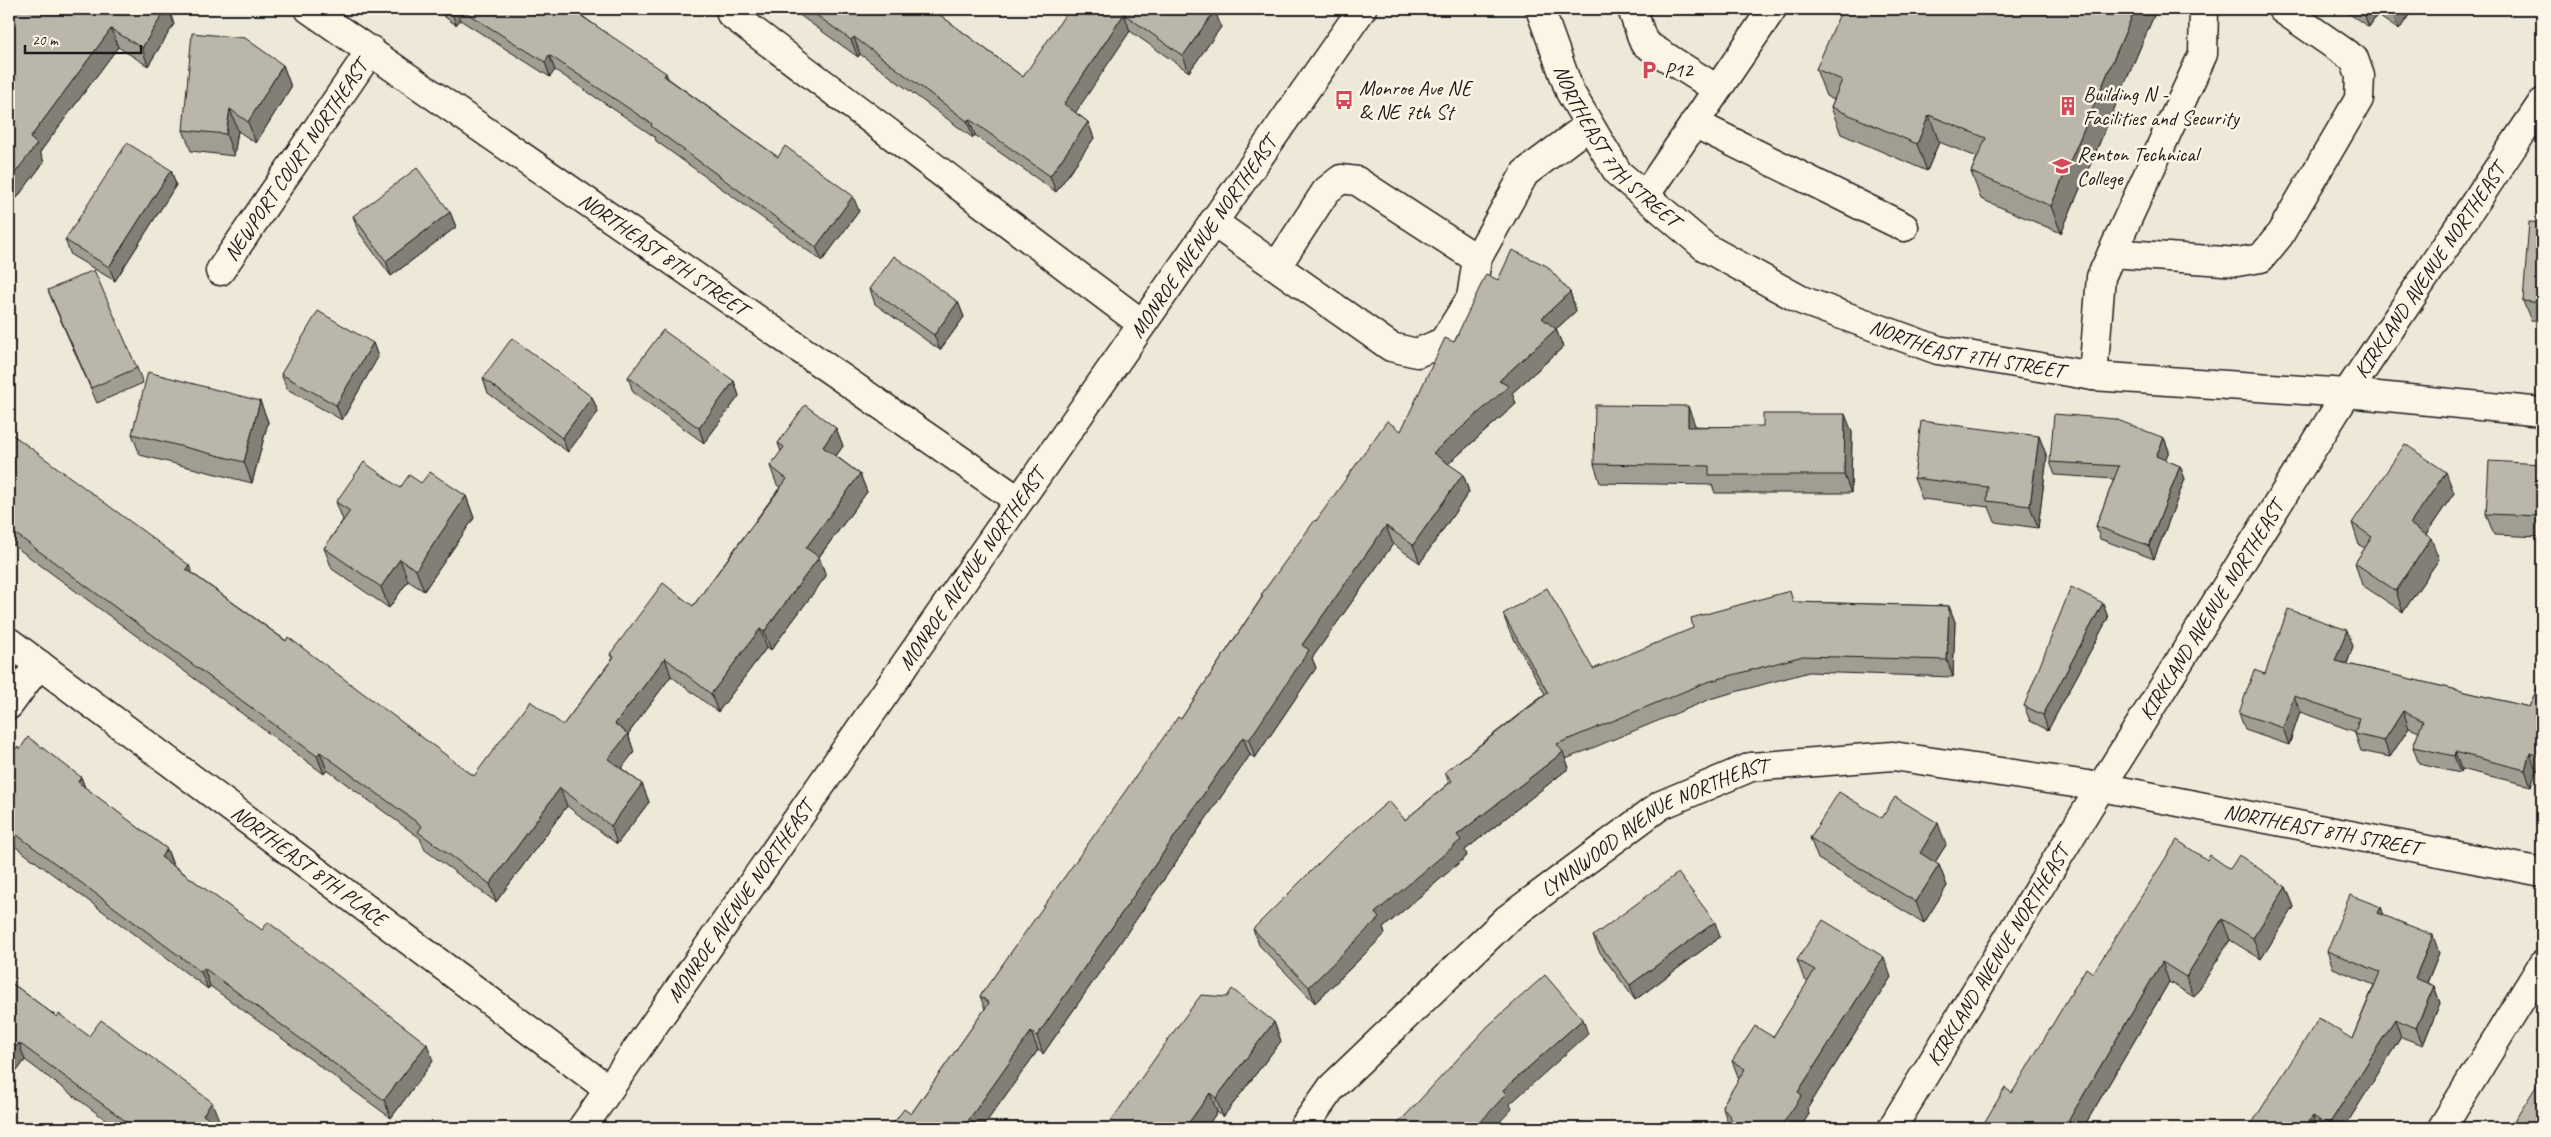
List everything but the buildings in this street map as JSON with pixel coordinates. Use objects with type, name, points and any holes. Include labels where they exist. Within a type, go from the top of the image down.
[{"type":"street","name":"NORTHEAST 8TH STREET","points":[[309,9],[371,50],[1018,500]]},
{"type":"street","name":"MONROE AVENUE NORTHEAST","points":[[582,1128],[1362,9]]},
{"type":"street","name":"NORTHEAST 7TH STREET","points":[[1540,9],[1570,92],[1618,173],[1705,247],[1802,300],[1938,350],[2093,376],[2347,393],[2542,412]]},
{"type":"street","points":[[1632,9],[1644,43],[1717,89]]},
{"type":"street","points":[[1645,196],[1772,9]]},
{"type":"street","points":[[2093,376],[2101,277],[2203,54],[2204,9]]},
{"type":"street","points":[[2112,253],[2237,262],[2260,258],[2279,236],[2359,99],[2360,76],[2354,58],[2282,9]]},
{"type":"street","points":[[732,14],[1142,323]]},
{"type":"street","name":"NEWPORT COURT NORTHEAST","points":[[220,270],[371,50]]},
{"type":"street","name":"KIRKLAND AVENUE NORTHEAST","points":[[1892,1128],[2101,787],[2347,393],[2542,102]]},
{"type":"street","points":[[1694,123],[1904,227]]},
{"type":"street","points":[[1213,222],[1391,347],[1417,354],[1443,342],[1471,298],[1477,259],[1525,173],[1589,125]]},
{"type":"street","points":[[1277,266],[1326,191],[1341,179],[1357,181],[1477,259]]},
{"type":"street","name":"NORTHEAST 8TH PLACE","points":[[9,642],[608,1090]]},
{"type":"street","points":[[9,705],[39,664]]},
{"type":"street","name":"LYNNWOOD AVENUE NORTHEAST","points":[[1303,1128],[1332,1087],[1507,919],[1661,805],[1751,767],[1893,756],[2101,787]]},
{"type":"street","name":"NORTHEAST 8TH STREET","points":[[2101,787],[2542,872]]},
{"type":"street","points":[[2442,1128],[2542,965]]},
{"type":"place","name":"P12","points":[[1649,70]]},
{"type":"place","name":"Monroe Ave NE & NE 7th St","points":[[1344,100]]},
{"type":"place","name":"Building N - Facilities and Security","points":[[2068,106]]},
{"type":"place","name":"Renton Technical College","points":[[2062,166]]}]
